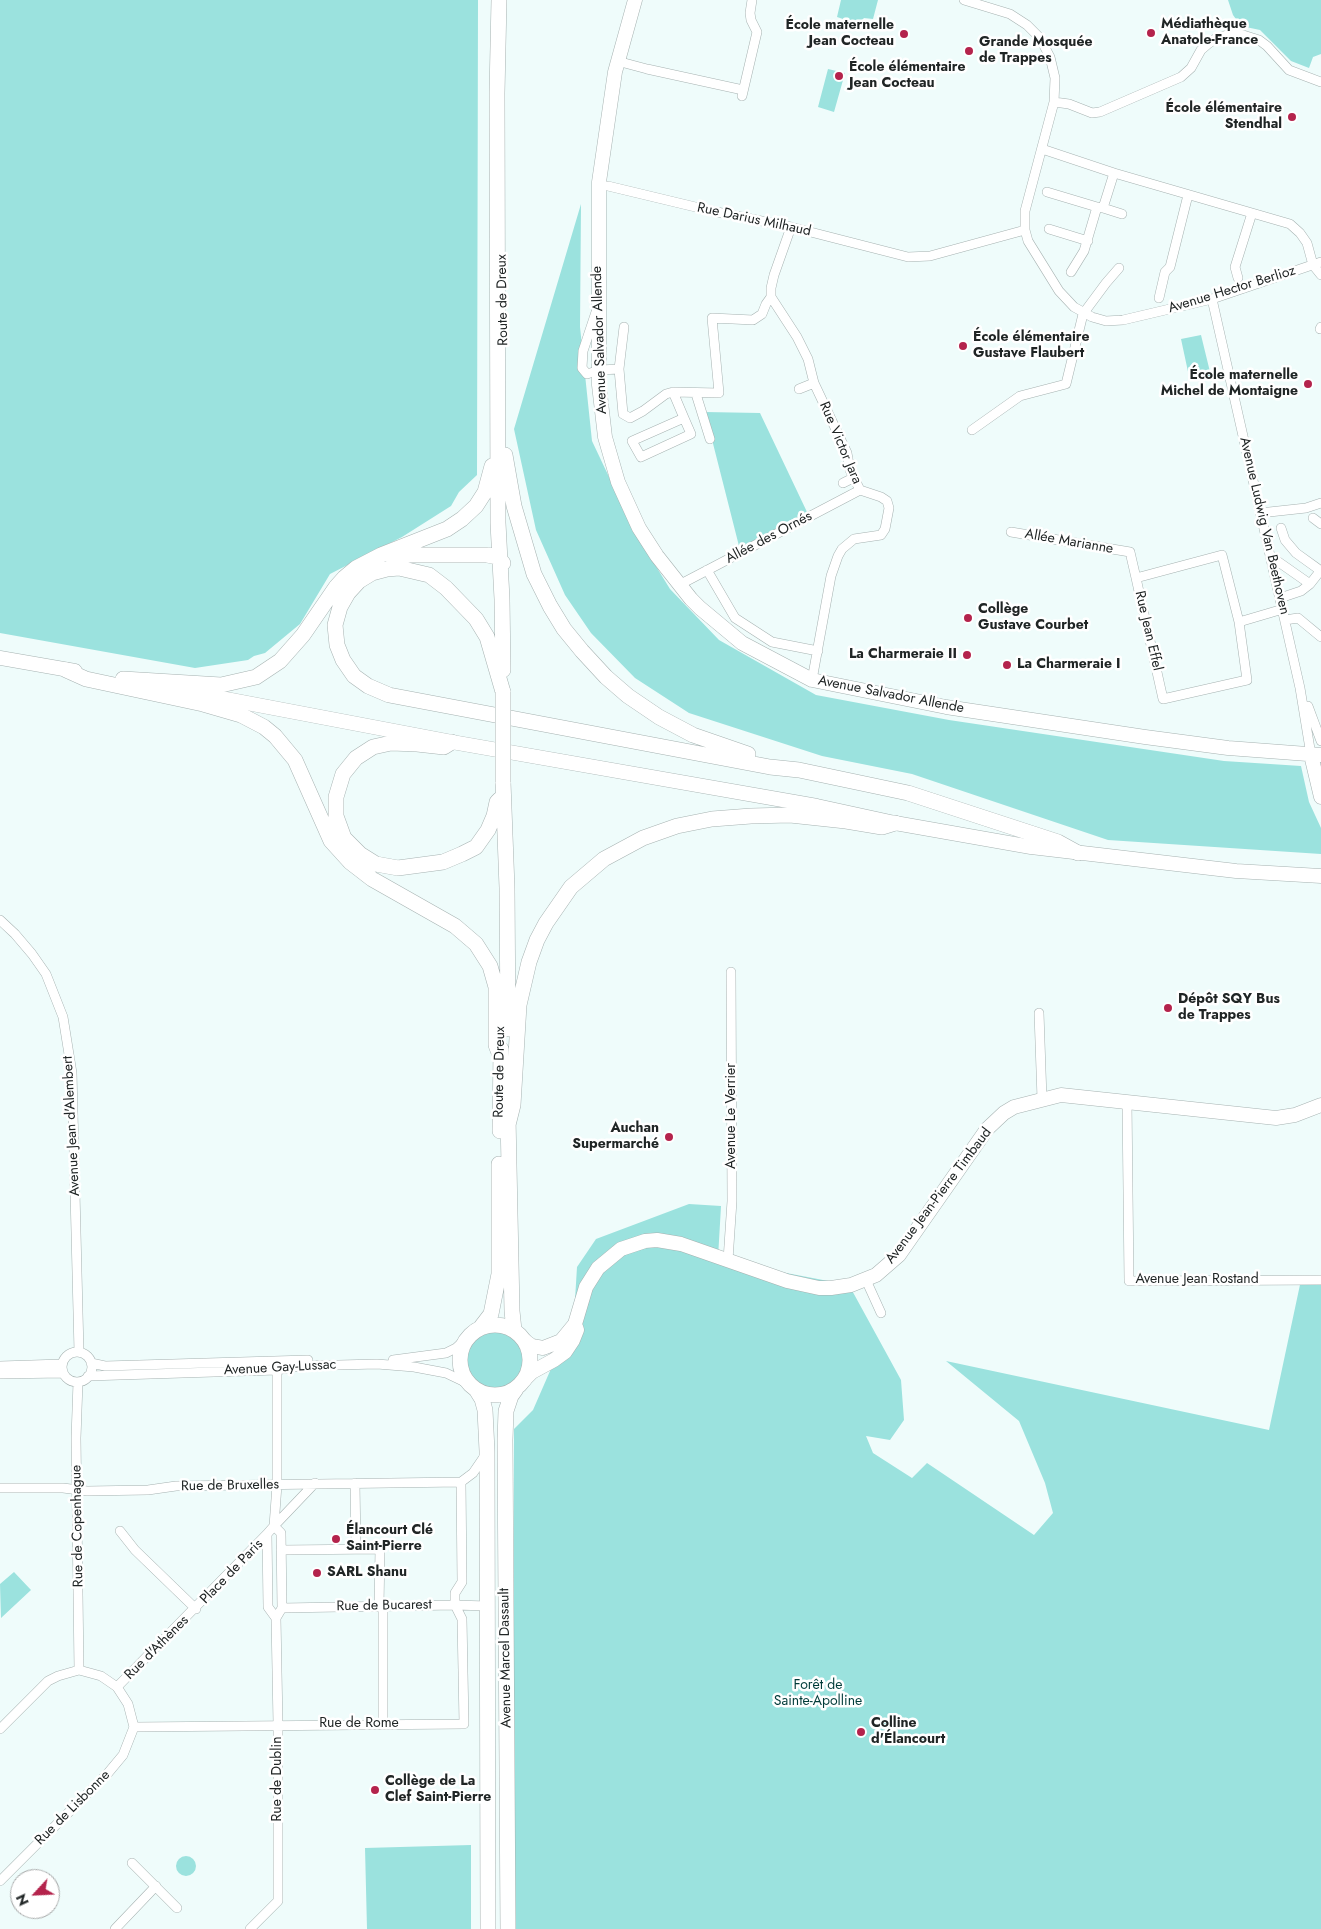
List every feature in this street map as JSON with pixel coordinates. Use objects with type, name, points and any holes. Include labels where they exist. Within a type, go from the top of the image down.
[{"type":"main road","name":"Route de Dreux","points":[[499,0],[497,93],[498,557],[502,599],[503,788],[507,888],[508,1125],[514,1330]]},
{"type":"main road","name":"Route de Dreux","points":[[502,599],[506,571],[501,109],[502,21],[505,0]]},
{"type":"main road","points":[[123,679],[221,685],[256,677],[280,661],[344,578],[356,568],[381,555],[447,529],[476,506],[485,492],[490,476],[497,425]]},
{"type":"main road","points":[[505,455],[514,506],[534,574],[550,606],[564,629],[606,678],[658,717],[693,735],[736,751],[799,770],[908,793],[1058,842],[1078,853]]},
{"type":"main road","points":[[381,555],[487,555],[498,557],[503,562],[506,571]]},
{"type":"main road","points":[[503,692],[487,638],[476,619],[446,588],[429,576],[399,568],[372,573],[359,581],[340,607],[335,624],[337,645],[343,660],[354,676],[368,686],[389,695],[770,767],[799,770]]},
{"type":"main road","points":[[66,670],[86,680],[203,704],[241,715],[264,727],[276,736],[295,760],[332,841],[350,862],[372,879],[455,926],[476,944],[490,966],[496,987],[496,1045],[500,1058]]},
{"type":"main road","points":[[452,742],[444,747],[391,743],[374,747],[356,758],[343,774],[336,797],[336,816],[344,838],[360,854],[376,864],[398,868],[443,862],[462,854],[476,847],[488,830],[503,788]]},
{"type":"main road","name":"Route de Dreux","points":[[481,1327],[491,1314],[499,1274],[500,887],[504,813]]},
{"type":"main road","points":[[508,1125],[513,1105],[518,1005],[529,962],[546,923],[571,887],[604,859],[643,838],[676,826],[712,819],[790,816],[846,821],[882,827],[895,823]]},
{"type":"main road","points":[[498,1324],[514,1330],[525,1341],[530,1359],[529,1370],[520,1384],[507,1393],[497,1395],[487,1394],[473,1387],[462,1373],[460,1361],[461,1349],[467,1338],[481,1327],[498,1324]]},
{"type":"main road","name":"Avenue Marcel Dassault","points":[[508,1929],[504,1440],[506,1411],[510,1396],[520,1384]]},
{"type":"main road","name":"Avenue Marcel Dassault","points":[[473,1387],[482,1399],[486,1410],[488,1929]]},
{"type":"street","name":"Avenue Salvador Allende","points":[[635,0],[617,61],[599,186],[599,385],[605,437],[618,482],[639,528],[679,585],[700,608],[742,643],[812,680],[946,707],[1228,748],[1316,755]]},
{"type":"street","points":[[617,61],[742,93],[756,32],[750,20],[752,0]]},
{"type":"street","name":"Avenue Hector Berlioz","points":[[964,0],[1010,14],[1027,25],[1040,38],[1050,57],[1056,78],[1054,102],[1025,211],[1025,230],[1028,241],[1059,291],[1083,314],[1106,320],[1124,320],[1212,299],[1317,263]]},
{"type":"street","points":[[1054,102],[1069,104],[1092,113],[1100,112],[1181,77],[1191,68],[1201,50],[1208,44],[1215,39],[1233,34],[1240,34],[1259,40],[1289,70],[1321,82]]},
{"type":"street","points":[[1042,149],[1150,184],[1290,224],[1307,243],[1321,275]]},
{"type":"street","points":[[1070,272],[1084,251],[1114,173]]},
{"type":"street","name":"Rue Darius Milhaud","points":[[599,186],[608,186],[712,211],[791,227],[908,257],[930,256],[1025,230]]},
{"type":"street","points":[[1047,192],[1122,214]]},
{"type":"street","points":[[1159,298],[1165,272],[1170,267],[1188,195]]},
{"type":"street","points":[[1238,278],[1234,267],[1252,213]]},
{"type":"street","points":[[624,327],[619,369],[623,414],[630,418],[666,394],[673,392],[719,393],[712,318],[753,320],[762,314],[771,297],[770,288],[791,227]]},
{"type":"street","points":[[1049,229],[1088,241]]},
{"type":"street","points":[[972,430],[1020,396],[1066,384],[1083,314],[1119,268]]},
{"type":"street","name":"Rue Victor Jara","points":[[771,297],[788,321],[805,352],[814,383],[847,453],[853,478],[860,490],[887,501],[889,508],[882,535],[854,539],[838,556],[831,576],[812,680]]},
{"type":"street","name":"Avenue Ludwig Van Beethoven","points":[[1212,299],[1316,755]]},
{"type":"street","points":[[600,370],[619,369]]},
{"type":"street","points":[[799,389],[814,383]]},
{"type":"street","points":[[673,392],[691,434],[641,457],[632,441],[684,418]]},
{"type":"street","points":[[696,394],[710,439]]},
{"type":"street","points":[[843,483],[853,478]]},
{"type":"street","name":"Allée des Ornés","points":[[679,585],[860,490]]},
{"type":"street","points":[[1260,513],[1306,508],[1321,503]]},
{"type":"street","points":[[1312,518],[1321,524]]},
{"type":"street","points":[[1280,598],[1300,591],[1310,584],[1321,570],[1296,553],[1285,540],[1281,528]]},
{"type":"street","name":"Allée Marianne","points":[[1011,532],[1130,552],[1136,578]]},
{"type":"street","name":"Rue Jean Effel","points":[[1222,555],[1239,622],[1247,680],[1163,699],[1136,578],[1222,555]]},
{"type":"street","points":[[1270,556],[1310,584]]},
{"type":"street","points":[[707,570],[735,618],[772,642],[818,651]]},
{"type":"street","points":[[1239,622],[1283,609]]},
{"type":"street","points":[[1285,620],[1298,618],[1321,636]]},
{"type":"street","points":[[0,658],[123,679],[452,742],[808,805],[1032,848],[1236,871],[1321,876]]},
{"type":"street","points":[[1300,688],[1321,741]]},
{"type":"street","points":[[1316,755],[1321,797]]},
{"type":"street","name":"Avenue Jean d'Alembert","points":[[0,920],[16,934],[46,974],[63,1017],[72,1073],[79,1352]]},
{"type":"street","name":"Avenue Le Verrier","points":[[728,1260],[732,1201],[731,972]]},
{"type":"street","points":[[1039,1013],[1042,1099]]},
{"type":"street","name":"Avenue Jean-Pierre Timbaud","points":[[525,1341],[537,1347],[552,1346],[561,1341],[575,1324],[586,1287],[598,1268],[621,1249],[632,1244],[657,1240],[668,1241],[786,1281],[819,1288],[851,1285],[866,1280],[885,1268],[899,1254],[991,1125],[1014,1107],[1061,1096],[1266,1118],[1295,1115],[1321,1106]]},
{"type":"street","name":"Avenue Jean Rostand","points":[[1127,1102],[1129,1281],[1321,1280]]},
{"type":"street","points":[[866,1280],[881,1313]]},
{"type":"street","name":"Avenue Jean-Pierre Timbaud","points":[[520,1384],[532,1372],[559,1357],[569,1347],[577,1330],[575,1324]]},
{"type":"street","name":"Avenue Gay-Lussac","points":[[91,1363],[105,1366],[289,1360],[404,1360],[446,1354],[467,1338]]},
{"type":"street","points":[[79,1352],[86,1356],[91,1363],[88,1376],[78,1382],[69,1380],[63,1369],[66,1356],[79,1352]]},
{"type":"street","name":"Avenue Gay-Lussac","points":[[88,1376],[276,1370],[300,1366],[398,1365],[449,1374],[473,1387]]},
{"type":"street","points":[[0,1366],[63,1369]]},
{"type":"street","points":[[0,1374],[63,1369]]},
{"type":"street","points":[[276,1370],[277,1485],[274,1526],[281,1533],[282,1608],[276,1618]]},
{"type":"street","name":"Rue de Copenhague","points":[[78,1382],[79,1670]]},
{"type":"street","points":[[455,1605],[455,1593],[462,1582],[461,1482],[473,1473],[487,1451]]},
{"type":"street","name":"Rue de Bruxelles","points":[[0,1488],[138,1490],[176,1486],[461,1482]]},
{"type":"street","points":[[267,1534],[315,1483]]},
{"type":"street","points":[[355,1483],[356,1548]]},
{"type":"street","points":[[120,1531],[134,1550],[196,1609]]},
{"type":"street","name":"Place de Paris","points":[[196,1609],[267,1534]]},
{"type":"street","name":"Rue de Dublin","points":[[250,1929],[278,1901],[276,1618],[268,1606],[267,1534]]},
{"type":"street","points":[[281,1550],[380,1549],[383,1724]]},
{"type":"street","name":"Rue de Rome","points":[[134,1727],[278,1724],[464,1724],[462,1619],[455,1605]]},
{"type":"street","name":"Rue de Bucarest","points":[[282,1608],[487,1606]]},
{"type":"street","name":"Rue d'Athènes","points":[[118,1688],[196,1609]]},
{"type":"street","points":[[0,1728],[48,1681],[79,1670],[100,1676],[118,1688],[128,1704],[134,1727]]},
{"type":"street","name":"Rue de Lisbonne","points":[[0,1881],[108,1773],[123,1755],[134,1727]]},
{"type":"street","points":[[132,1863],[177,1908]]},
{"type":"street","points":[[115,1929],[156,1886]]},
{"type":"green space","points":[[0,0],[478,0],[477,475],[459,492],[451,506],[402,537],[330,574],[300,624],[265,653],[248,660],[195,668],[0,633]]},
{"type":"green space","points":[[841,0],[878,0],[873,19],[864,18],[858,24],[837,17]]},
{"type":"green space","points":[[1228,0],[1321,0],[1321,54],[1313,57],[1309,68],[1291,61],[1260,30],[1241,26],[1233,15]]},
{"type":"green space","points":[[828,69],[845,73],[834,112],[818,107]]},
{"type":"green space","points":[[581,204],[580,327],[592,441],[636,534],[670,589],[719,640],[816,695],[949,720],[1224,761],[1301,766],[1309,802],[1321,828],[1321,854],[1108,840],[912,774],[822,756],[689,713],[635,678],[591,633],[565,595],[536,530],[514,429]]},
{"type":"green space","points":[[1201,335],[1211,376],[1190,381],[1181,339]]},
{"type":"green space","points":[[705,412],[760,413],[807,512],[740,550]]},
{"type":"green space","name":"Forêt de Sainte-Apolline","points":[[689,1204],[721,1206],[718,1258],[729,1262],[849,1285],[901,1380],[904,1420],[890,1440],[866,1436],[873,1453],[912,1478],[927,1463],[1034,1535],[1053,1513],[1045,1483],[1019,1421],[946,1361],[1269,1430],[1301,1280],[1321,1280],[1321,1929],[513,1929],[514,1429],[533,1410],[574,1316],[577,1267],[596,1239]]},
{"type":"green space","points":[[497,1330],[514,1335],[522,1343],[527,1360],[522,1377],[514,1385],[497,1390],[480,1385],[472,1377],[467,1360],[472,1343],[480,1335]]},
{"type":"green space","points":[[14,1572],[31,1590],[1,1618],[0,1584]]},
{"type":"green space","points":[[471,1845],[471,1929],[367,1929],[365,1848]]},
{"type":"green space","points":[[186,1856],[193,1859],[196,1866],[193,1873],[186,1876],[179,1873],[176,1866],[179,1859]]},
{"type":"place","name":"Médiathèque Anatole-France","points":[[1151,33]]},
{"type":"place","name":"École maternelle Jean Cocteau","points":[[904,34]]},
{"type":"place","name":"Grande Mosquée de Trappes","points":[[969,51]]},
{"type":"place","name":"École élémentaire Jean Cocteau","points":[[839,76]]},
{"type":"place","name":"École élémentaire Stendhal","points":[[1292,117]]},
{"type":"place","name":"École élémentaire Gustave Flaubert","points":[[963,346]]},
{"type":"place","name":"École maternelle Michel de Montaigne","points":[[1308,384]]},
{"type":"place","name":"Collège Gustave Courbet","points":[[968,618]]},
{"type":"place","name":"La Charmeraie II","points":[[967,655]]},
{"type":"place","name":"La Charmeraie I","points":[[1007,665]]},
{"type":"place","name":"Dépôt SQY Bus de Trappes","points":[[1168,1008]]},
{"type":"place","name":"Auchan Supermarché","points":[[669,1137]]},
{"type":"place","name":"Élancourt Clé Saint-Pierre","points":[[336,1539]]},
{"type":"place","name":"SARL Shanu","points":[[317,1573]]},
{"type":"place","name":"Colline d'Élancourt","points":[[861,1732]]},
{"type":"place","name":"Collège de La Clef Saint-Pierre","points":[[375,1790]]}]
